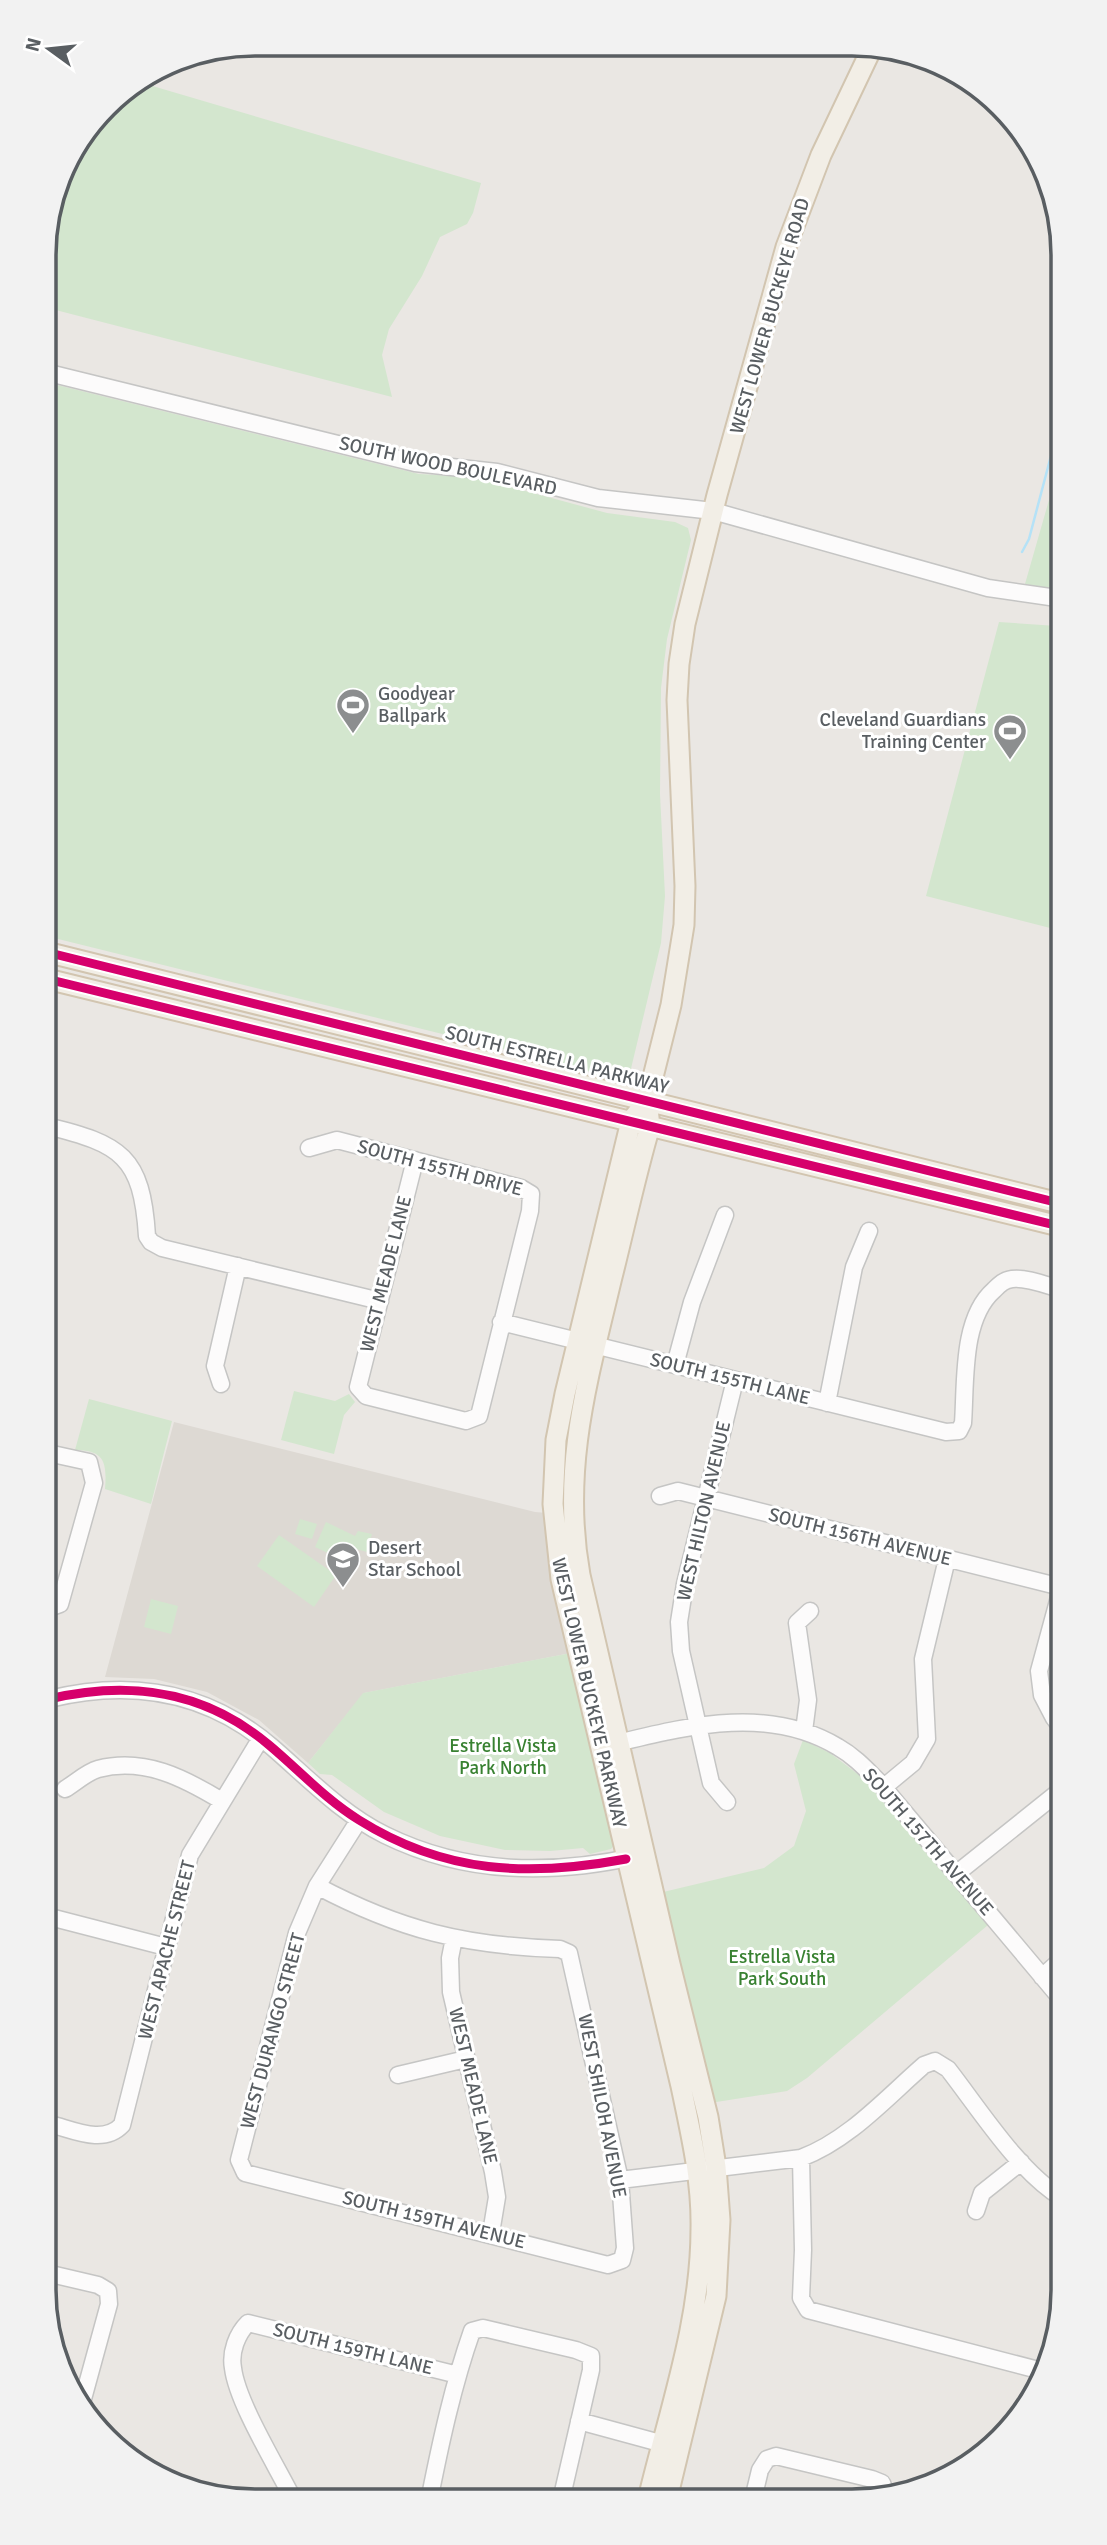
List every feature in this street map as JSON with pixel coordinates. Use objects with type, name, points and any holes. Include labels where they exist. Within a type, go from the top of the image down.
[{"type":"main road","name":"WEST LOWER BUCKEYE ROAD","points":[[713,511],[798,213],[821,155],[868,57]]},
{"type":"main road","name":"WEST LOWER BUCKEYE PARKWAY","points":[[668,2489],[671,2446],[699,2275],[707,2168],[681,2087],[636,1857],[610,1745],[575,1547],[573,1502],[576,1441],[587,1344],[671,1005],[684,925],[685,886],[677,740],[679,664],[685,624],[713,511]]},
{"type":"main road","name":"SOUTH ESTRELLA PARKWAY","points":[[56,954],[1051,1201]]},
{"type":"main road","points":[[56,981],[1051,1225]]},
{"type":"main road","name":"WEST LOWER BUCKEYE PARKWAY","points":[[652,2489],[671,2446]]},
{"type":"street","name":"SOUTH WOOD BOULEVARD","points":[[56,375],[415,463],[497,472],[598,498],[713,511],[988,588],[1051,597]]},
{"type":"street","points":[[56,1128],[91,1137],[127,1160],[141,1185],[147,1236],[151,1242],[162,1248],[380,1301]]},
{"type":"street","name":"SOUTH 155TH DRIVE","points":[[309,1149],[337,1140],[522,1188],[531,1194],[530,1210],[501,1322]]},
{"type":"street","name":"WEST MEADE LANE","points":[[415,1160],[358,1387],[366,1396],[466,1421],[478,1416],[501,1322]]},
{"type":"street","points":[[675,1366],[692,1302],[725,1215]]},
{"type":"street","points":[[827,1403],[855,1267],[869,1231]]},
{"type":"street","points":[[221,1384],[215,1366],[238,1266]]},
{"type":"street","name":"SOUTH 155TH LANE","points":[[501,1322],[946,1432],[959,1431],[963,1423],[969,1342],[973,1323],[986,1297],[1004,1280],[1015,1278],[1051,1287]]},
{"type":"street","name":"WEST HILTON AVENUE","points":[[727,1801],[710,1783],[681,1651],[679,1622],[681,1600],[735,1380]]},
{"type":"street","points":[[56,1455],[89,1462],[94,1483],[56,1600]]},
{"type":"street","name":"SOUTH 156TH AVENUE","points":[[660,1496],[678,1491],[706,1497],[1051,1586]]},
{"type":"street","points":[[884,1787],[913,1763],[927,1739],[923,1659],[947,1559]]},
{"type":"street","points":[[804,1731],[808,1700],[797,1623],[810,1611]]},
{"type":"street","points":[[1051,1624],[1039,1671],[1042,1695],[1051,1712]]},
{"type":"street","points":[[56,1698],[104,1689],[161,1693],[211,1708],[261,1738],[325,1796],[359,1820],[415,1848],[488,1867],[545,1870],[636,1857]]},
{"type":"street","name":"SOUTH 157TH AVENUE","points":[[610,1745],[737,1720],[804,1731],[848,1753],[884,1787],[1051,1987]]},
{"type":"street","name":"WEST APACHE STREET","points":[[56,2126],[98,2136],[114,2133],[122,2125],[190,1855],[261,1738]]},
{"type":"street","points":[[65,1789],[96,1769],[125,1766],[157,1770],[182,1777],[222,1801]]},
{"type":"street","points":[[956,1874],[1051,1798]]},
{"type":"street","name":"WEST DURANGO STREET","points":[[245,2173],[239,2160],[297,1933],[317,1886],[359,1820]]},
{"type":"street","points":[[317,1886],[390,1921],[454,1938]]},
{"type":"street","points":[[56,1919],[166,1947]]},
{"type":"street","name":"WEST MEADE LANE","points":[[454,1938],[450,1958],[451,1992],[497,2196],[491,2234]]},
{"type":"street","name":"WEST SHILOH AVENUE","points":[[454,1938],[506,1946],[559,1949],[569,1953],[620,2180],[625,2248],[622,2260]]},
{"type":"street","points":[[1042,1977],[1051,1969]]},
{"type":"street","points":[[398,2074],[466,2059]]},
{"type":"street","points":[[620,2180],[802,2158],[818,2152],[841,2138],[923,2065],[935,2061],[947,2069],[1021,2162],[1051,2191]]},
{"type":"street","points":[[802,2158],[801,2298],[808,2310],[1034,2369]]},
{"type":"street","points":[[976,2211],[982,2193],[1021,2162]]},
{"type":"street","name":"SOUTH 159TH AVENUE","points":[[245,2173],[608,2265],[622,2260]]},
{"type":"street","points":[[56,2275],[98,2285],[108,2291],[109,2304],[85,2393]]},
{"type":"street","name":"SOUTH 159TH LANE","points":[[288,2489],[244,2401],[232,2367],[237,2334],[248,2323],[458,2375]]},
{"type":"street","points":[[432,2489],[458,2375],[472,2331],[484,2328],[576,2350],[591,2357],[591,2370],[564,2489]]},
{"type":"street","points":[[579,2421],[671,2446]]},
{"type":"street","points":[[755,2489],[760,2470],[767,2459],[776,2456],[878,2487]]},
{"type":"shaded area","name":"Desert Star School","points":[[174,1422],[547,1513],[571,1653],[364,1693],[308,1763],[259,1720],[207,1692],[154,1679],[105,1677]]},
{"type":"green space","points":[[152,86],[481,183],[473,213],[467,224],[440,237],[422,276],[389,329],[382,355],[392,397],[56,310],[56,242],[63,203],[83,155],[114,114]]},
{"type":"green space","name":"Goodyear Ballpark","points":[[56,385],[419,474],[474,477],[607,513],[675,522],[688,528],[691,540],[667,639],[661,688],[660,794],[665,896],[661,943],[629,1077],[613,1081],[584,1069],[56,938]]},
{"type":"green space","points":[[1051,493],[1051,589],[1025,584]]},
{"type":"green space","name":"Cleveland Guardians Training Center","points":[[999,622],[1051,626],[1051,928],[926,896]]},
{"type":"green space","points":[[294,1391],[335,1401],[349,1394],[355,1402],[344,1415],[334,1454],[281,1440]]},
{"type":"green space","points":[[89,1399],[172,1421],[151,1504],[105,1489],[102,1460],[93,1452],[75,1450]]},
{"type":"green space","points":[[300,1519],[317,1524],[312,1539],[295,1534]]},
{"type":"green space","points":[[326,1522],[355,1536],[358,1531],[372,1534],[367,1552],[356,1549],[347,1562],[315,1547]]},
{"type":"green space","points":[[279,1535],[336,1575],[314,1607],[257,1566]]},
{"type":"green space","points":[[151,1599],[178,1606],[171,1634],[144,1627]]},
{"type":"green space","name":"Estrella Vista Park North","points":[[571,1653],[615,1844],[611,1849],[590,1854],[583,1848],[550,1851],[505,1850],[440,1836],[384,1812],[332,1775],[320,1774],[308,1763],[363,1693]]},
{"type":"green space","name":"Estrella Vista Park South","points":[[803,1740],[830,1753],[863,1778],[988,1925],[807,2078],[787,2091],[710,2103],[659,1893],[764,1868],[794,1846],[806,1811],[794,1764]]},
{"type":"waterway","points":[[1022,552],[1029,539],[1051,456]]},
{"type":"cycle path","points":[[56,954],[1051,1201]]},
{"type":"cycle path","points":[[56,981],[1051,1224]]},
{"type":"cycle path","points":[[56,1698],[108,1690],[137,1691],[165,1694],[219,1712],[269,1745],[312,1784],[359,1820],[391,1838],[456,1861],[488,1867],[522,1869],[590,1865],[626,1859]]},
{"type":"place","name":"Goodyear Ballpark","points":[[353,735]]},
{"type":"place","name":"Cleveland Guardians Training Center","points":[[1010,761]]},
{"type":"place","name":"Desert Star School","points":[[343,1589]]}]
